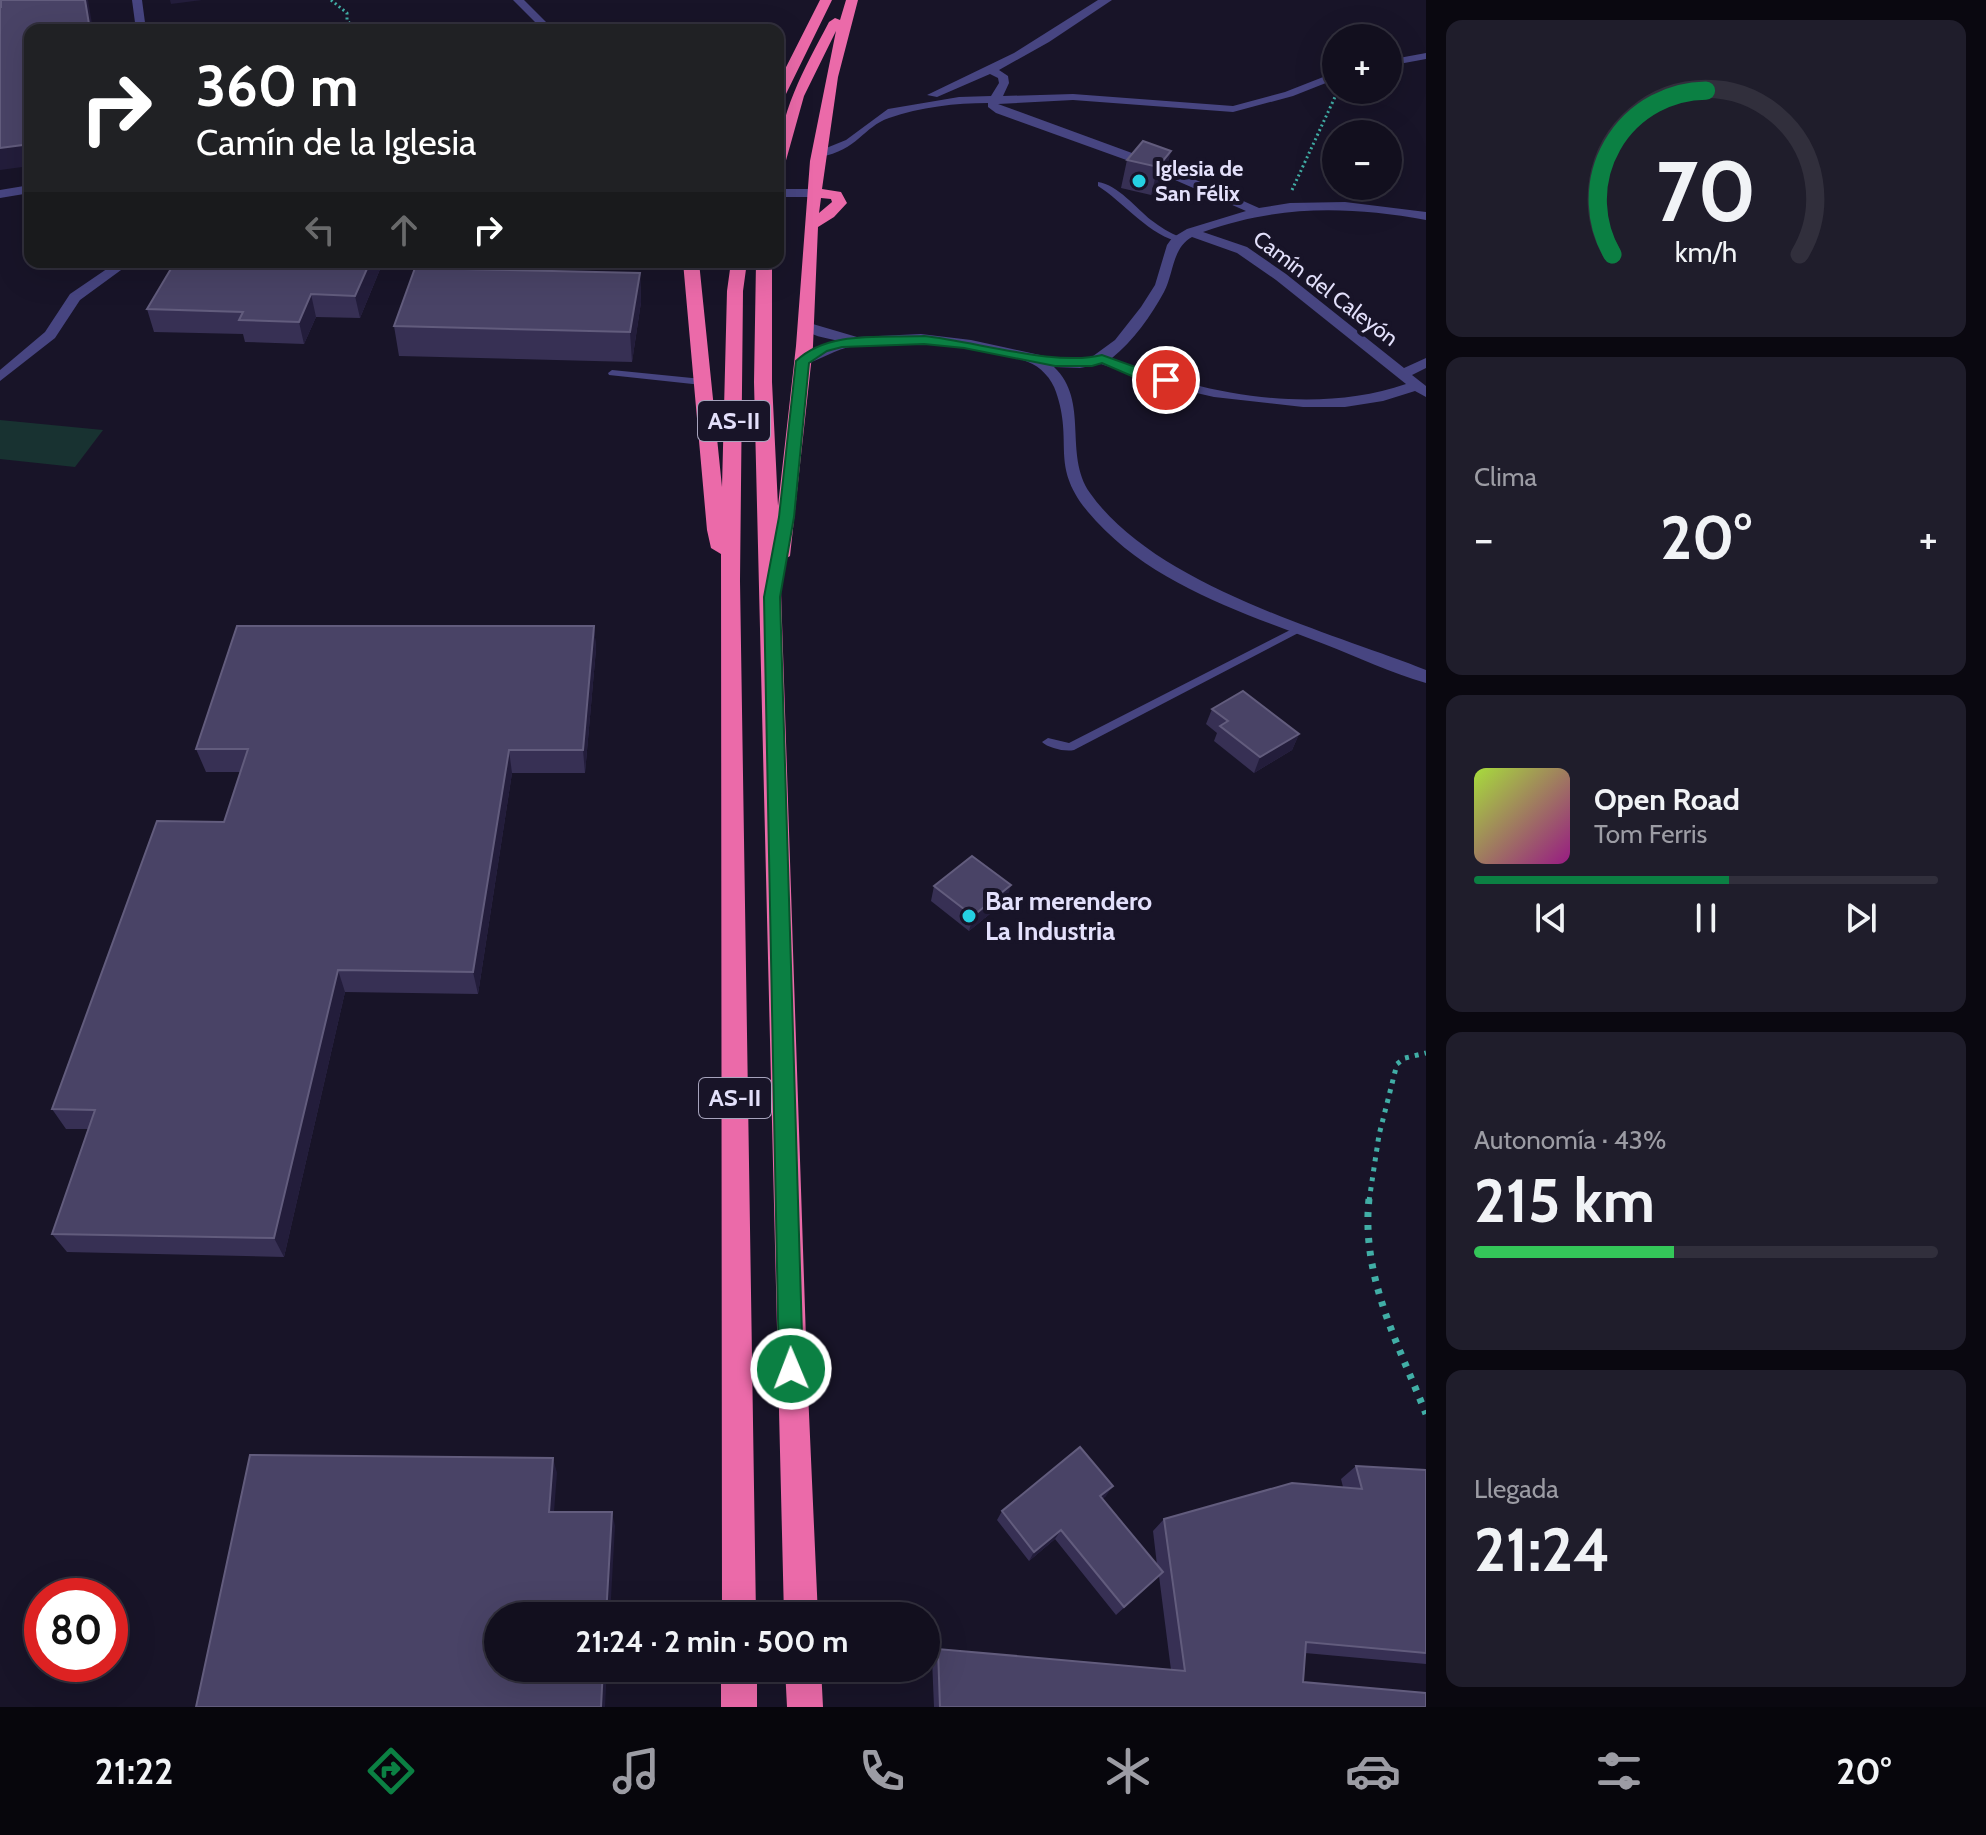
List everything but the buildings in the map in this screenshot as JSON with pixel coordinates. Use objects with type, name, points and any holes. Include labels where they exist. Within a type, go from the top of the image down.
[{"type":"highway","points":[[786,46],[819,0]]},
{"type":"highway","points":[[784,84],[826,0]]},
{"type":"highway","points":[[772,597],[787,517],[819,160],[849,0]]},
{"type":"highway","points":[[784,143],[797,96],[849,0]]},
{"type":"highway","points":[[812,224],[840,203],[836,195],[815,193]]},
{"type":"highway","points":[[692,268],[717,530],[730,581]]},
{"type":"highway","name":"AS-II","points":[[738,268],[735,291],[730,581],[739,1602]]},
{"type":"highway","name":"AS-II","points":[[764,268],[763,382],[772,597],[791,1369],[800,1602]]},
{"type":"highway","points":[[739,1682],[739,1707]]},
{"type":"highway","points":[[804,1682],[805,1707]]},
{"type":"street","points":[[518,0],[543,24]]},
{"type":"street","points":[[819,160],[853,151],[863,134],[882,116],[990,70],[1048,39],[1086,7],[1107,0]]},
{"type":"street","points":[[137,1],[140,24]]},
{"type":"street","points":[[1402,60],[1423,56]]},
{"type":"street","points":[[990,70],[1003,76],[1004,83],[995,99],[994,108],[1021,121],[1147,163],[1259,212]]},
{"type":"street","points":[[882,116],[948,102],[1073,97],[1233,109],[1289,94],[1322,81]]},
{"type":"street","points":[[0,194],[24,190]]},
{"type":"street","points":[[784,193],[815,193]]},
{"type":"street","points":[[1102,359],[1134,324],[1156,293],[1177,239],[1191,232],[1226,219],[1259,212],[1339,204],[1426,216]]},
{"type":"street","name":"Camín del Caleyón","points":[[1191,232],[1242,250],[1281,277],[1421,390]]},
{"type":"street","points":[[0,377],[50,335],[75,297],[117,268]]},
{"type":"street","points":[[802,329],[863,341]]},
{"type":"street","points":[[802,329],[823,348]]},
{"type":"street","points":[[803,361],[823,348],[863,341],[924,340],[964,344],[1035,359],[1073,363],[1102,359],[1138,374],[1287,404],[1376,400],[1421,390]]},
{"type":"street","points":[[1035,359],[1055,376],[1065,398],[1072,472],[1079,488],[1107,523],[1137,550],[1187,582],[1216,596],[1426,677]]},
{"type":"street","points":[[1403,374],[1426,362]]},
{"type":"lane","points":[[1101,184],[1124,198],[1164,234],[1177,239]]},
{"type":"lane","points":[[612,373],[702,382]]},
{"type":"lane","points":[[1048,742],[1070,747],[1300,628]]},
{"type":"path","points":[[331,0],[347,13],[350,24]]},
{"type":"path","points":[[1259,212],[1293,189],[1332,104]]},
{"type":"path","points":[[1426,1053],[1405,1058],[1397,1064],[1370,1178],[1369,1254],[1374,1281],[1426,1414]]},
{"type":"green space","points":[[0,420],[103,430],[75,467],[0,459]]},
{"type":"place","name":"Iglesia de San Félix","points":[[1139,181]]},
{"type":"place","name":"Bar merendero La Industria","points":[[969,916]]},
{"type":"route","points":[[791,1369],[772,597],[787,517],[803,361],[823,348],[842,344],[924,340],[964,344],[1055,362],[1102,359],[1138,374],[1166,380]]}]
